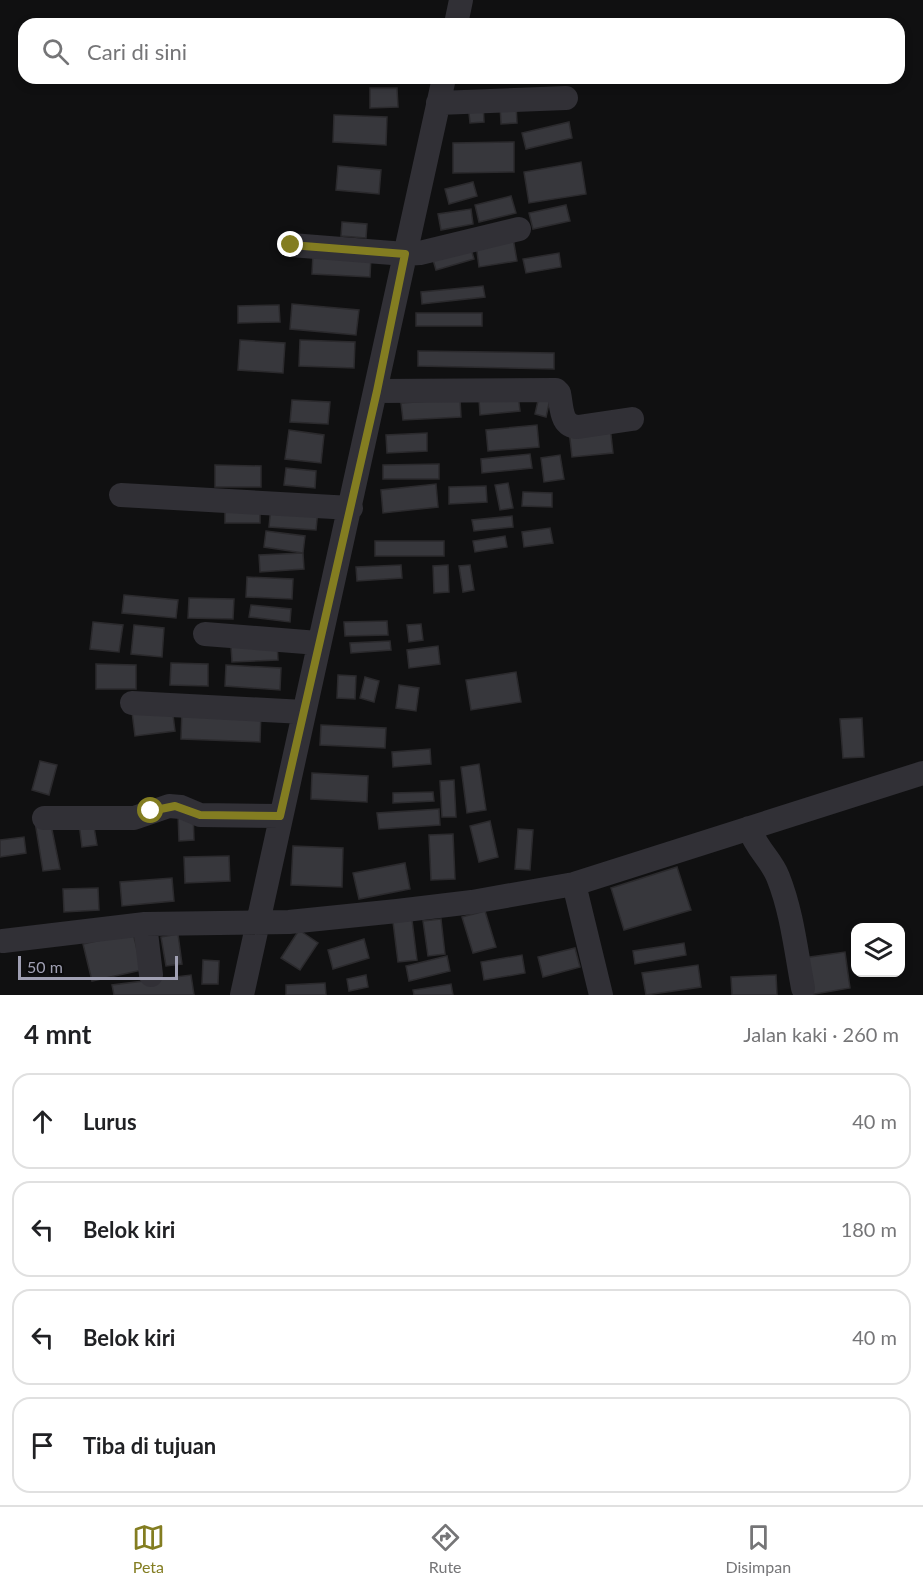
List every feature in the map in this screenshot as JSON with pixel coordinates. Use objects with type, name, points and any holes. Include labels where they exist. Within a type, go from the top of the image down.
[{"type":"street","points":[[458,18],[462,0]]},
{"type":"street","points":[[242,995],[318,643],[377,391],[443,84]]},
{"type":"street","points":[[438,103],[566,98]]},
{"type":"street","points":[[291,245],[405,254],[427,252],[519,229]]},
{"type":"street","points":[[377,391],[556,390],[559,393],[565,422],[570,426],[578,427],[632,419]]},
{"type":"street","points":[[121,495],[351,508]]},
{"type":"street","points":[[205,634],[318,643]]},
{"type":"street","points":[[132,703],[304,712]]},
{"type":"street","points":[[3,940],[145,924],[289,922],[472,902],[574,884],[923,773]]},
{"type":"street","points":[[44,818],[134,818],[169,806],[181,807],[200,815],[280,816]]},
{"type":"street","points":[[749,828],[754,842],[777,874],[783,890],[789,909],[803,988]]},
{"type":"street","points":[[574,884],[601,995]]},
{"type":"street","points":[[145,924],[151,975]]},
{"type":"building","points":[[370,88],[397,88],[398,107],[370,108]]},
{"type":"building","points":[[483,102],[484,122],[470,123],[468,103]]},
{"type":"building","points":[[516,104],[517,123],[501,124],[500,105]]},
{"type":"building","points":[[334,115],[387,117],[386,145],[333,142]]},
{"type":"building","points":[[569,122],[572,138],[526,149],[522,133]]},
{"type":"building","points":[[514,142],[514,172],[453,173],[453,143]]},
{"type":"building","points":[[581,162],[586,194],[529,203],[524,172]]},
{"type":"building","points":[[338,166],[381,170],[379,194],[336,190]]},
{"type":"building","points":[[473,182],[477,196],[449,204],[445,189]]},
{"type":"building","points":[[511,196],[516,213],[479,222],[475,205]]},
{"type":"building","points":[[566,205],[570,221],[533,229],[529,213]]},
{"type":"building","points":[[471,209],[473,224],[441,230],[438,214]]},
{"type":"building","points":[[342,222],[367,224],[366,238],[341,236]]},
{"type":"building","points":[[513,238],[517,261],[479,267],[476,244]]},
{"type":"building","points":[[469,242],[474,259],[436,270],[431,253]]},
{"type":"building","points":[[313,253],[371,256],[370,277],[312,274]]},
{"type":"building","points":[[559,253],[561,267],[526,273],[523,259]]},
{"type":"building","points":[[483,286],[485,297],[422,304],[421,292]]},
{"type":"building","points":[[292,304],[359,310],[356,335],[290,329]]},
{"type":"building","points":[[279,305],[280,322],[238,323],[238,306]]},
{"type":"building","points":[[416,313],[482,313],[482,326],[416,326]]},
{"type":"building","points":[[240,340],[285,343],[283,373],[238,370]]},
{"type":"building","points":[[300,340],[355,342],[354,368],[299,366]]},
{"type":"building","points":[[418,351],[554,353],[554,369],[418,366]]},
{"type":"building","points":[[540,392],[551,395],[546,417],[535,414]]},
{"type":"building","points":[[518,394],[520,411],[480,415],[479,399]]},
{"type":"building","points":[[460,399],[461,417],[403,420],[401,403]]},
{"type":"building","points":[[292,400],[330,402],[328,424],[290,422]]},
{"type":"building","points":[[537,425],[539,447],[488,451],[486,430]]},
{"type":"building","points":[[610,426],[613,453],[572,457],[569,430]]},
{"type":"building","points":[[289,430],[324,435],[321,463],[285,459]]},
{"type":"building","points":[[427,433],[427,451],[387,453],[386,435]]},
{"type":"building","points":[[530,454],[532,468],[482,473],[481,459]]},
{"type":"building","points":[[560,455],[564,479],[544,482],[541,458]]},
{"type":"building","points":[[439,464],[439,479],[383,479],[383,465]]},
{"type":"building","points":[[215,465],[261,466],[261,487],[215,487]]},
{"type":"building","points":[[286,468],[316,471],[315,488],[284,485]]},
{"type":"building","points":[[508,483],[513,508],[500,510],[495,485]]},
{"type":"building","points":[[436,484],[438,507],[383,513],[381,490]]},
{"type":"building","points":[[486,486],[487,502],[449,504],[449,487]]},
{"type":"building","points":[[523,492],[552,493],[552,507],[522,506]]},
{"type":"building","points":[[271,506],[318,510],[316,530],[269,527]]},
{"type":"building","points":[[225,508],[260,508],[260,523],[225,523]]},
{"type":"building","points":[[512,516],[513,527],[474,531],[472,520]]},
{"type":"building","points":[[550,528],[553,543],[524,547],[522,532]]},
{"type":"building","points":[[266,531],[305,536],[303,553],[264,547]]},
{"type":"building","points":[[505,536],[507,547],[475,552],[473,541]]},
{"type":"building","points":[[375,541],[444,541],[444,556],[375,556]]},
{"type":"building","points":[[303,553],[304,569],[260,572],[259,555]]},
{"type":"building","points":[[401,565],[402,578],[357,581],[356,567]]},
{"type":"building","points":[[448,565],[449,592],[434,593],[433,566]]},
{"type":"building","points":[[470,565],[474,590],[463,592],[459,566]]},
{"type":"building","points":[[247,577],[293,579],[292,599],[246,597]]},
{"type":"building","points":[[124,595],[178,600],[176,618],[122,613]]},
{"type":"building","points":[[189,598],[234,599],[233,619],[188,618]]},
{"type":"building","points":[[251,605],[291,609],[290,622],[249,617]]},
{"type":"building","points":[[387,621],[388,635],[345,636],[344,622]]},
{"type":"building","points":[[93,622],[123,625],[119,652],[90,649]]},
{"type":"building","points":[[421,624],[423,640],[409,642],[407,625]]},
{"type":"building","points":[[134,625],[164,628],[162,657],[131,654]]},
{"type":"building","points":[[390,641],[391,650],[351,653],[350,643]]},
{"type":"building","points":[[277,643],[278,660],[232,662],[231,646]]},
{"type":"building","points":[[438,646],[440,664],[409,668],[407,650]]},
{"type":"building","points":[[171,663],[208,664],[208,686],[170,685]]},
{"type":"building","points":[[96,664],[136,665],[136,689],[96,689]]},
{"type":"building","points":[[226,665],[281,668],[280,690],[225,686]]},
{"type":"building","points":[[516,672],[521,702],[471,710],[466,680]]},
{"type":"building","points":[[338,675],[356,676],[355,699],[337,698]]},
{"type":"building","points":[[365,677],[379,681],[374,702],[360,698]]},
{"type":"building","points":[[399,685],[419,688],[416,711],[396,708]]},
{"type":"building","points":[[172,707],[175,731],[135,736],[132,712]]},
{"type":"building","points":[[182,709],[261,712],[260,742],[181,739]]},
{"type":"building","points":[[862,718],[864,757],[843,758],[840,719]]},
{"type":"building","points":[[321,725],[386,728],[385,748],[320,745]]},
{"type":"building","points":[[430,749],[431,764],[393,767],[392,752]]},
{"type":"building","points":[[40,761],[57,765],[49,795],[32,790]]},
{"type":"building","points":[[479,764],[486,810],[467,813],[461,767]]},
{"type":"building","points":[[312,773],[368,776],[367,802],[311,799]]},
{"type":"building","points":[[454,780],[456,817],[442,817],[440,781]]},
{"type":"building","points":[[433,792],[434,801],[393,803],[393,793]]},
{"type":"building","points":[[439,809],[440,825],[379,829],[377,813]]},
{"type":"building","points":[[193,813],[194,840],[179,841],[178,814]]},
{"type":"building","points":[[50,820],[60,869],[43,871],[35,822]]},
{"type":"building","points":[[93,821],[97,845],[82,847],[79,823]]},
{"type":"building","points":[[490,821],[498,857],[479,862],[470,826]]},
{"type":"building","points":[[518,829],[533,830],[530,870],[515,869]]},
{"type":"building","points":[[453,834],[455,879],[431,880],[429,835]]},
{"type":"building","points":[[24,837],[26,853],[0,857],[0,840]]},
{"type":"building","points":[[293,846],[343,848],[342,887],[291,885]]},
{"type":"building","points":[[229,856],[230,881],[185,883],[184,857]]},
{"type":"building","points":[[405,863],[410,889],[359,899],[353,873]]},
{"type":"building","points":[[677,867],[691,910],[624,930],[611,888]]},
{"type":"building","points":[[172,878],[174,901],[122,906],[120,882]]},
{"type":"building","points":[[98,888],[99,910],[64,912],[63,889]]},
{"type":"building","points":[[485,911],[496,947],[473,953],[462,917]]},
{"type":"building","points":[[441,919],[445,954],[428,956],[423,921]]},
{"type":"building","points":[[412,920],[417,960],[398,962],[393,922]]},
{"type":"building","points":[[299,930],[318,943],[300,970],[281,958]]},
{"type":"building","points":[[133,933],[142,970],[92,981],[83,944]]},
{"type":"building","points":[[178,934],[182,964],[166,966],[161,937]]},
{"type":"building","points":[[364,939],[369,958],[333,969],[328,950]]},
{"type":"building","points":[[684,943],[686,955],[635,964],[633,951]]},
{"type":"building","points":[[575,948],[580,967],[543,977],[538,957]]},
{"type":"building","points":[[845,952],[850,988],[809,995],[803,958]]},
{"type":"building","points":[[522,955],[525,973],[484,980],[481,962]]},
{"type":"building","points":[[447,956],[450,971],[409,981],[406,966]]},
{"type":"building","points":[[203,960],[219,961],[218,984],[202,984]]},
{"type":"building","points":[[698,965],[701,987],[646,995],[642,973]]},
{"type":"building","points":[[191,975],[194,995],[114,995],[112,985]]},
{"type":"building","points":[[366,975],[368,987],[349,991],[347,979]]},
{"type":"building","points":[[776,975],[777,995],[732,995],[731,977]]},
{"type":"building","points":[[325,983],[326,995],[286,995],[286,985]]},
{"type":"building","points":[[451,984],[453,995],[414,995],[413,990]]},
{"type":"route","points":[[151,811],[175,806],[200,815],[280,816],[318,643],[351,508],[405,254],[291,245]]}]
